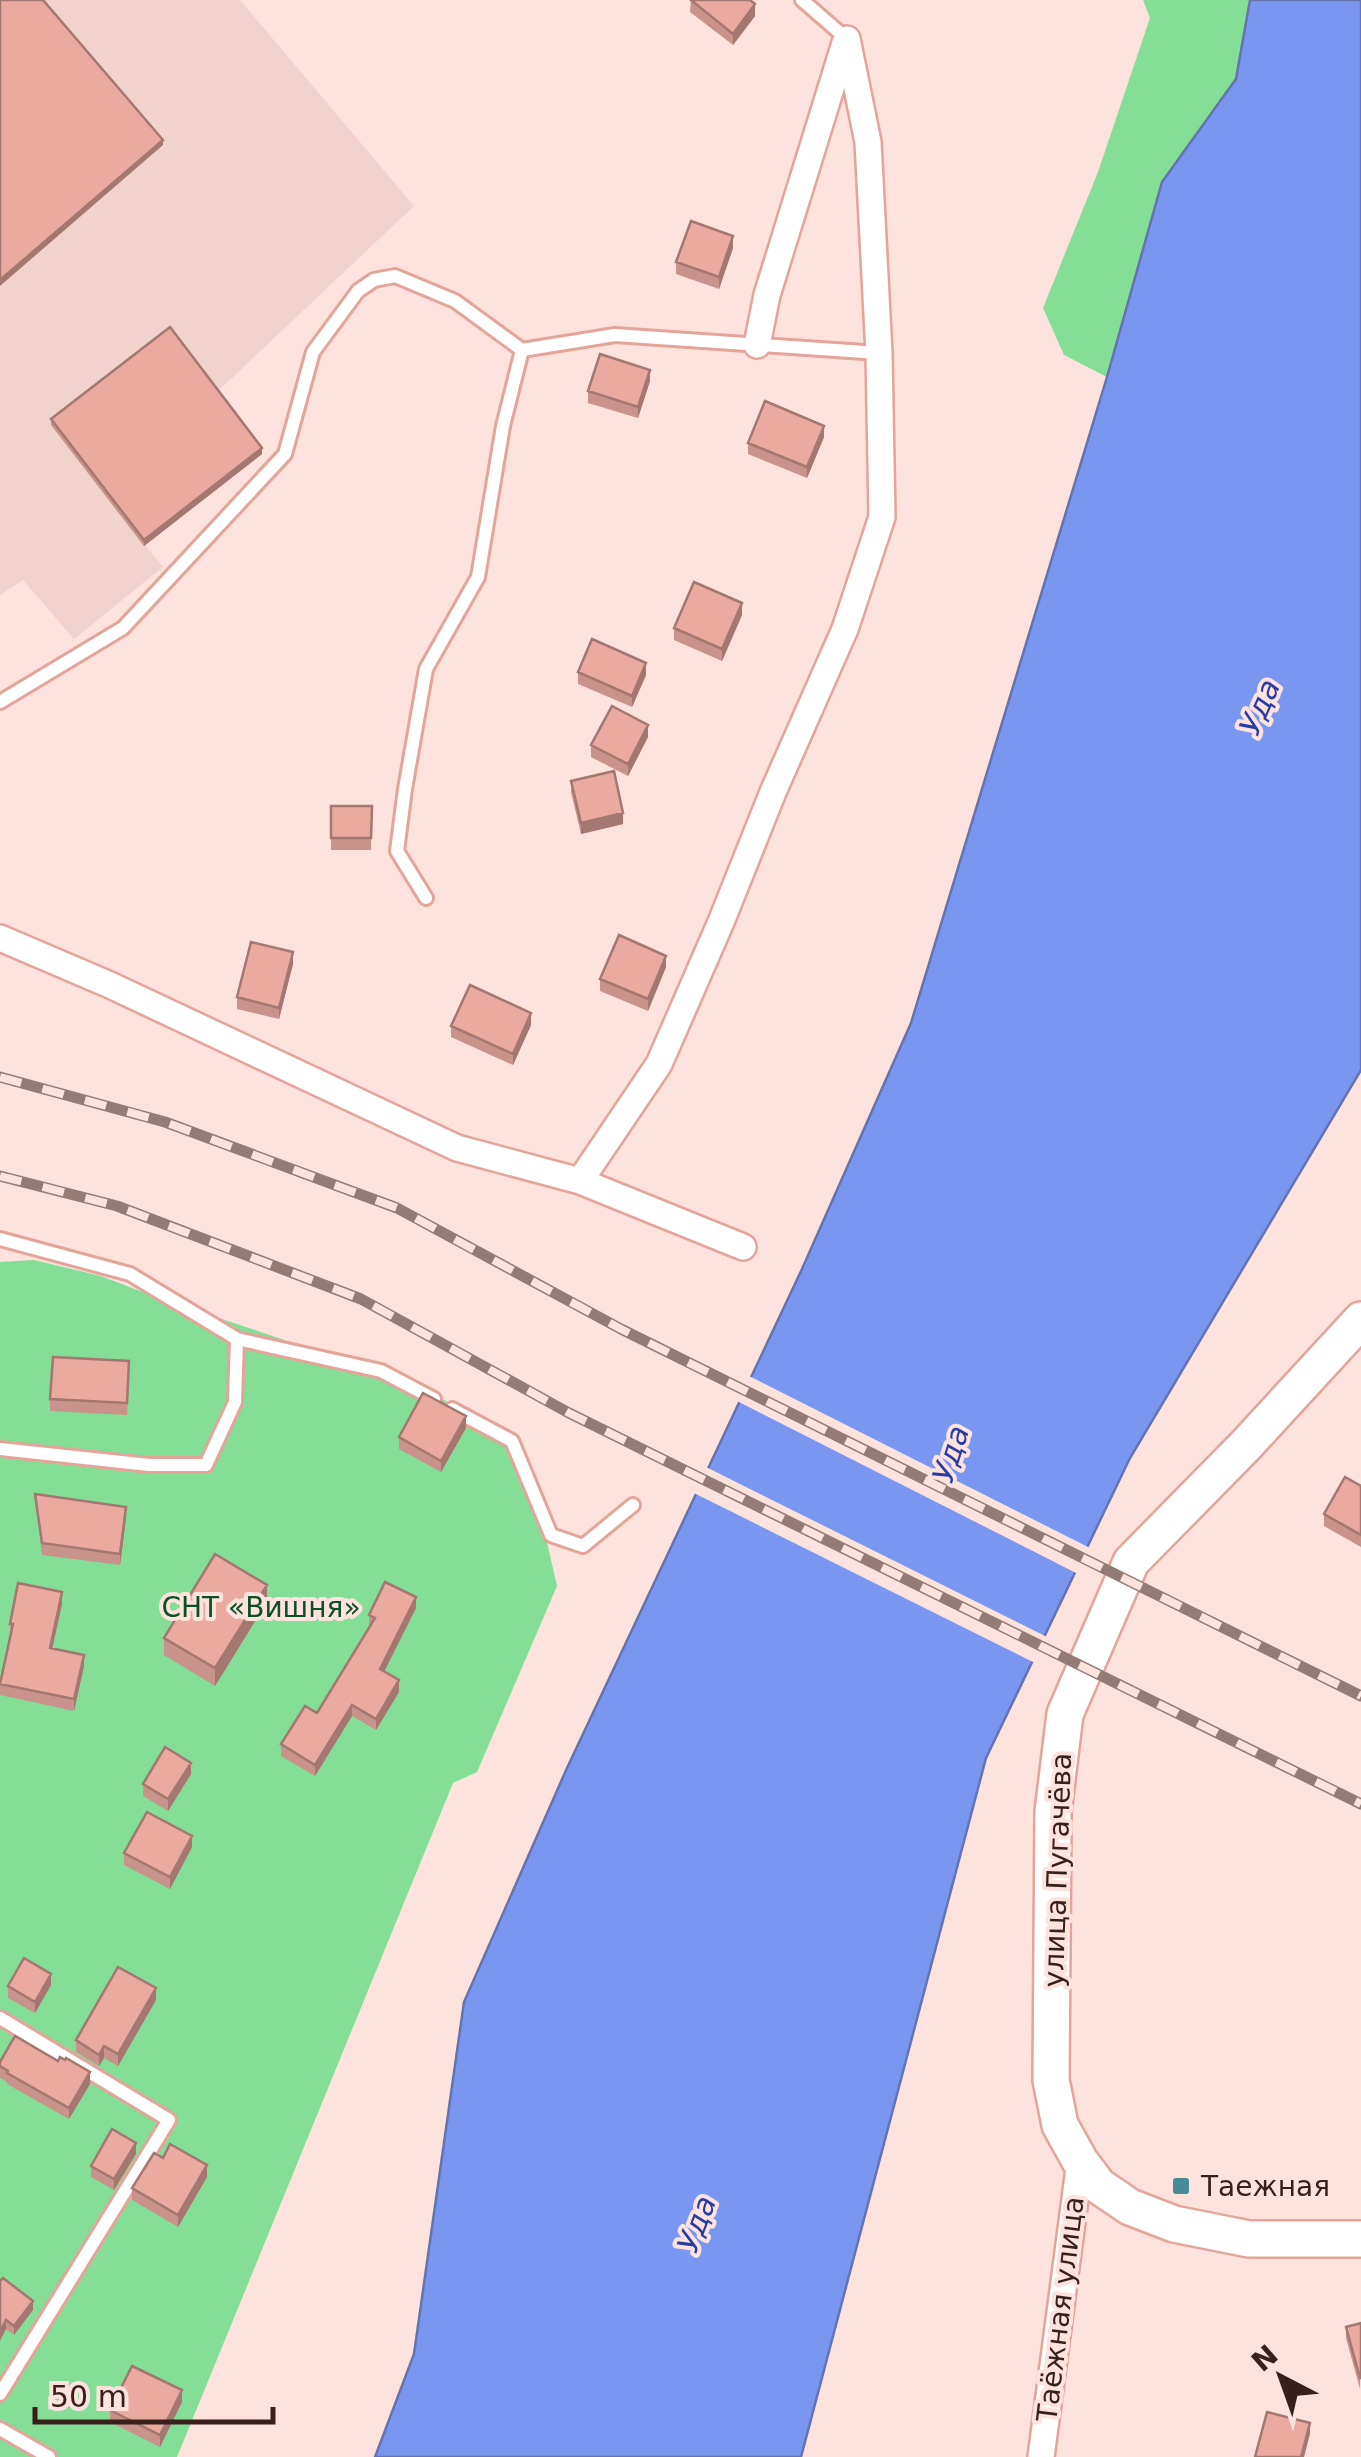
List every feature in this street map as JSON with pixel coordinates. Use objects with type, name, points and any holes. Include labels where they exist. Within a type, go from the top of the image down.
[{"type":"street","points":[[756,345],[767,295],[847,39]]},
{"type":"street","points":[[580,1181],[659,1064],[845,630],[882,517],[879,354],[868,142],[847,39]]},
{"type":"street","points":[[0,938],[110,985],[457,1148],[580,1181],[743,1246]]},
{"type":"street","name":"улица Пугачёва","points":[[1361,1320],[1131,1562],[1065,1714],[1053,1812],[1051,2080],[1060,2125],[1080,2161],[1099,2186],[1130,2207],[1174,2224],[1249,2239],[1361,2239]]},
{"type":"street","name":"Таёжная улица","points":[[1041,2457],[1080,2161]]},
{"type":"lane","points":[[802,0],[847,39]]},
{"type":"lane","points":[[0,702],[123,628],[285,454],[314,352],[358,291],[374,280],[395,276],[455,300],[522,350],[615,335],[879,354]]},
{"type":"lane","points":[[426,898],[397,851],[426,669],[478,577],[502,426],[522,350]]},
{"type":"lane","points":[[0,1239],[130,1274],[237,1339],[380,1370],[512,1441],[551,1534],[583,1546],[633,1505]]},
{"type":"lane","points":[[0,1450],[150,1466],[206,1464],[235,1402],[237,1339]]},
{"type":"lane","points":[[0,2018],[169,2120],[0,2394]]},
{"type":"lane","points":[[0,2429],[49,2457]]},
{"type":"shaded area","points":[[0,0],[240,0],[414,206],[216,393],[262,454],[145,545],[163,567],[74,639],[23,580],[0,595]]},
{"type":"green space","points":[[1143,0],[1250,0],[1236,79],[1162,183],[1107,377],[1064,355],[1043,308],[1098,172],[1150,18]]},
{"type":"green space","name":"СНТ «Вишня»","points":[[34,1260],[101,1276],[420,1386],[501,1433],[530,1493],[557,1586],[477,1772],[453,1783],[177,2457],[0,2457],[0,1262]]},
{"type":"water","name":"Уда","points":[[1250,0],[1361,0],[1361,1070],[1130,1458],[986,1758],[801,2457],[375,2457],[414,2354],[464,2002],[567,1768],[802,1269],[911,1023],[1107,377],[1162,182],[1236,79]]},
{"type":"pier","points":[[747,1375],[1092,1549],[1080,1575],[735,1400]]},
{"type":"pier","points":[[704,1466],[1049,1638],[1037,1664],[692,1492]]},
{"type":"building","points":[[0,0],[43,0],[163,140],[0,280]]},
{"type":"building","points":[[691,0],[750,0],[755,4],[733,34]]},
{"type":"building","points":[[691,221],[733,236],[719,277],[676,262]]},
{"type":"building","points":[[170,327],[262,448],[144,540],[51,419]]},
{"type":"building","points":[[600,354],[650,370],[638,407],[588,391]]},
{"type":"building","points":[[765,401],[824,426],[807,467],[748,443]]},
{"type":"building","points":[[694,582],[742,603],[722,649],[674,628]]},
{"type":"building","points":[[592,639],[646,663],[632,696],[578,672]]},
{"type":"building","points":[[612,706],[648,725],[628,764],[591,745]]},
{"type":"building","points":[[614,771],[623,813],[581,823],[571,781]]},
{"type":"building","points":[[331,806],[372,806],[371,838],[331,838]]},
{"type":"building","points":[[619,935],[666,956],[648,999],[600,979]]},
{"type":"building","points":[[251,942],[293,952],[279,1008],[237,997]]},
{"type":"building","points":[[470,985],[531,1013],[513,1054],[451,1026]]},
{"type":"building","points":[[53,1357],[129,1361],[127,1403],[50,1399]]},
{"type":"building","points":[[423,1393],[466,1416],[441,1461],[399,1437]]},
{"type":"building","points":[[1345,1477],[1361,1486],[1361,1535],[1324,1514]]},
{"type":"building","points":[[35,1494],[126,1507],[120,1554],[42,1543]]},
{"type":"building","points":[[215,1554],[267,1585],[215,1668],[164,1638]]},
{"type":"building","points":[[385,1582],[416,1597],[380,1669],[399,1680],[376,1719],[352,1705],[315,1765],[281,1744],[305,1706],[317,1713],[375,1618],[369,1615]]},
{"type":"building","points":[[18,1583],[62,1592],[50,1648],[84,1655],[74,1699],[0,1684]]},
{"type":"building","points":[[165,1747],[191,1763],[168,1799],[143,1784]]},
{"type":"building","points":[[147,1812],[192,1836],[170,1877],[124,1853]]},
{"type":"building","points":[[24,1958],[51,1974],[35,2002],[8,1986]]},
{"type":"building","points":[[118,1967],[156,1988],[118,2054],[104,2046],[99,2055],[76,2040]]},
{"type":"building","points":[[15,2036],[58,2061],[60,2057],[66,2058],[90,2072],[69,2108],[0,2066]]},
{"type":"building","points":[[112,2129],[136,2143],[114,2179],[91,2166]]},
{"type":"building","points":[[170,2144],[207,2165],[178,2215],[132,2188],[154,2153],[163,2158]]},
{"type":"building","points":[[3,2278],[33,2301],[14,2326],[6,2320],[0,2332],[0,2281]]},
{"type":"building","points":[[1361,2323],[1361,2378],[1360,2378],[1346,2327]]},
{"type":"building","points":[[132,2366],[182,2390],[160,2435],[110,2410]]},
{"type":"building","points":[[1267,2412],[1310,2423],[1301,2457],[1255,2457]]},
{"type":"railway","points":[[0,1077],[165,1122],[397,1208],[621,1329],[1361,1696]]},
{"type":"railway","points":[[0,1176],[117,1206],[361,1299],[569,1413],[1361,1804]]},
{"type":"place","name":"Таежная","points":[[1181,2186]]}]
